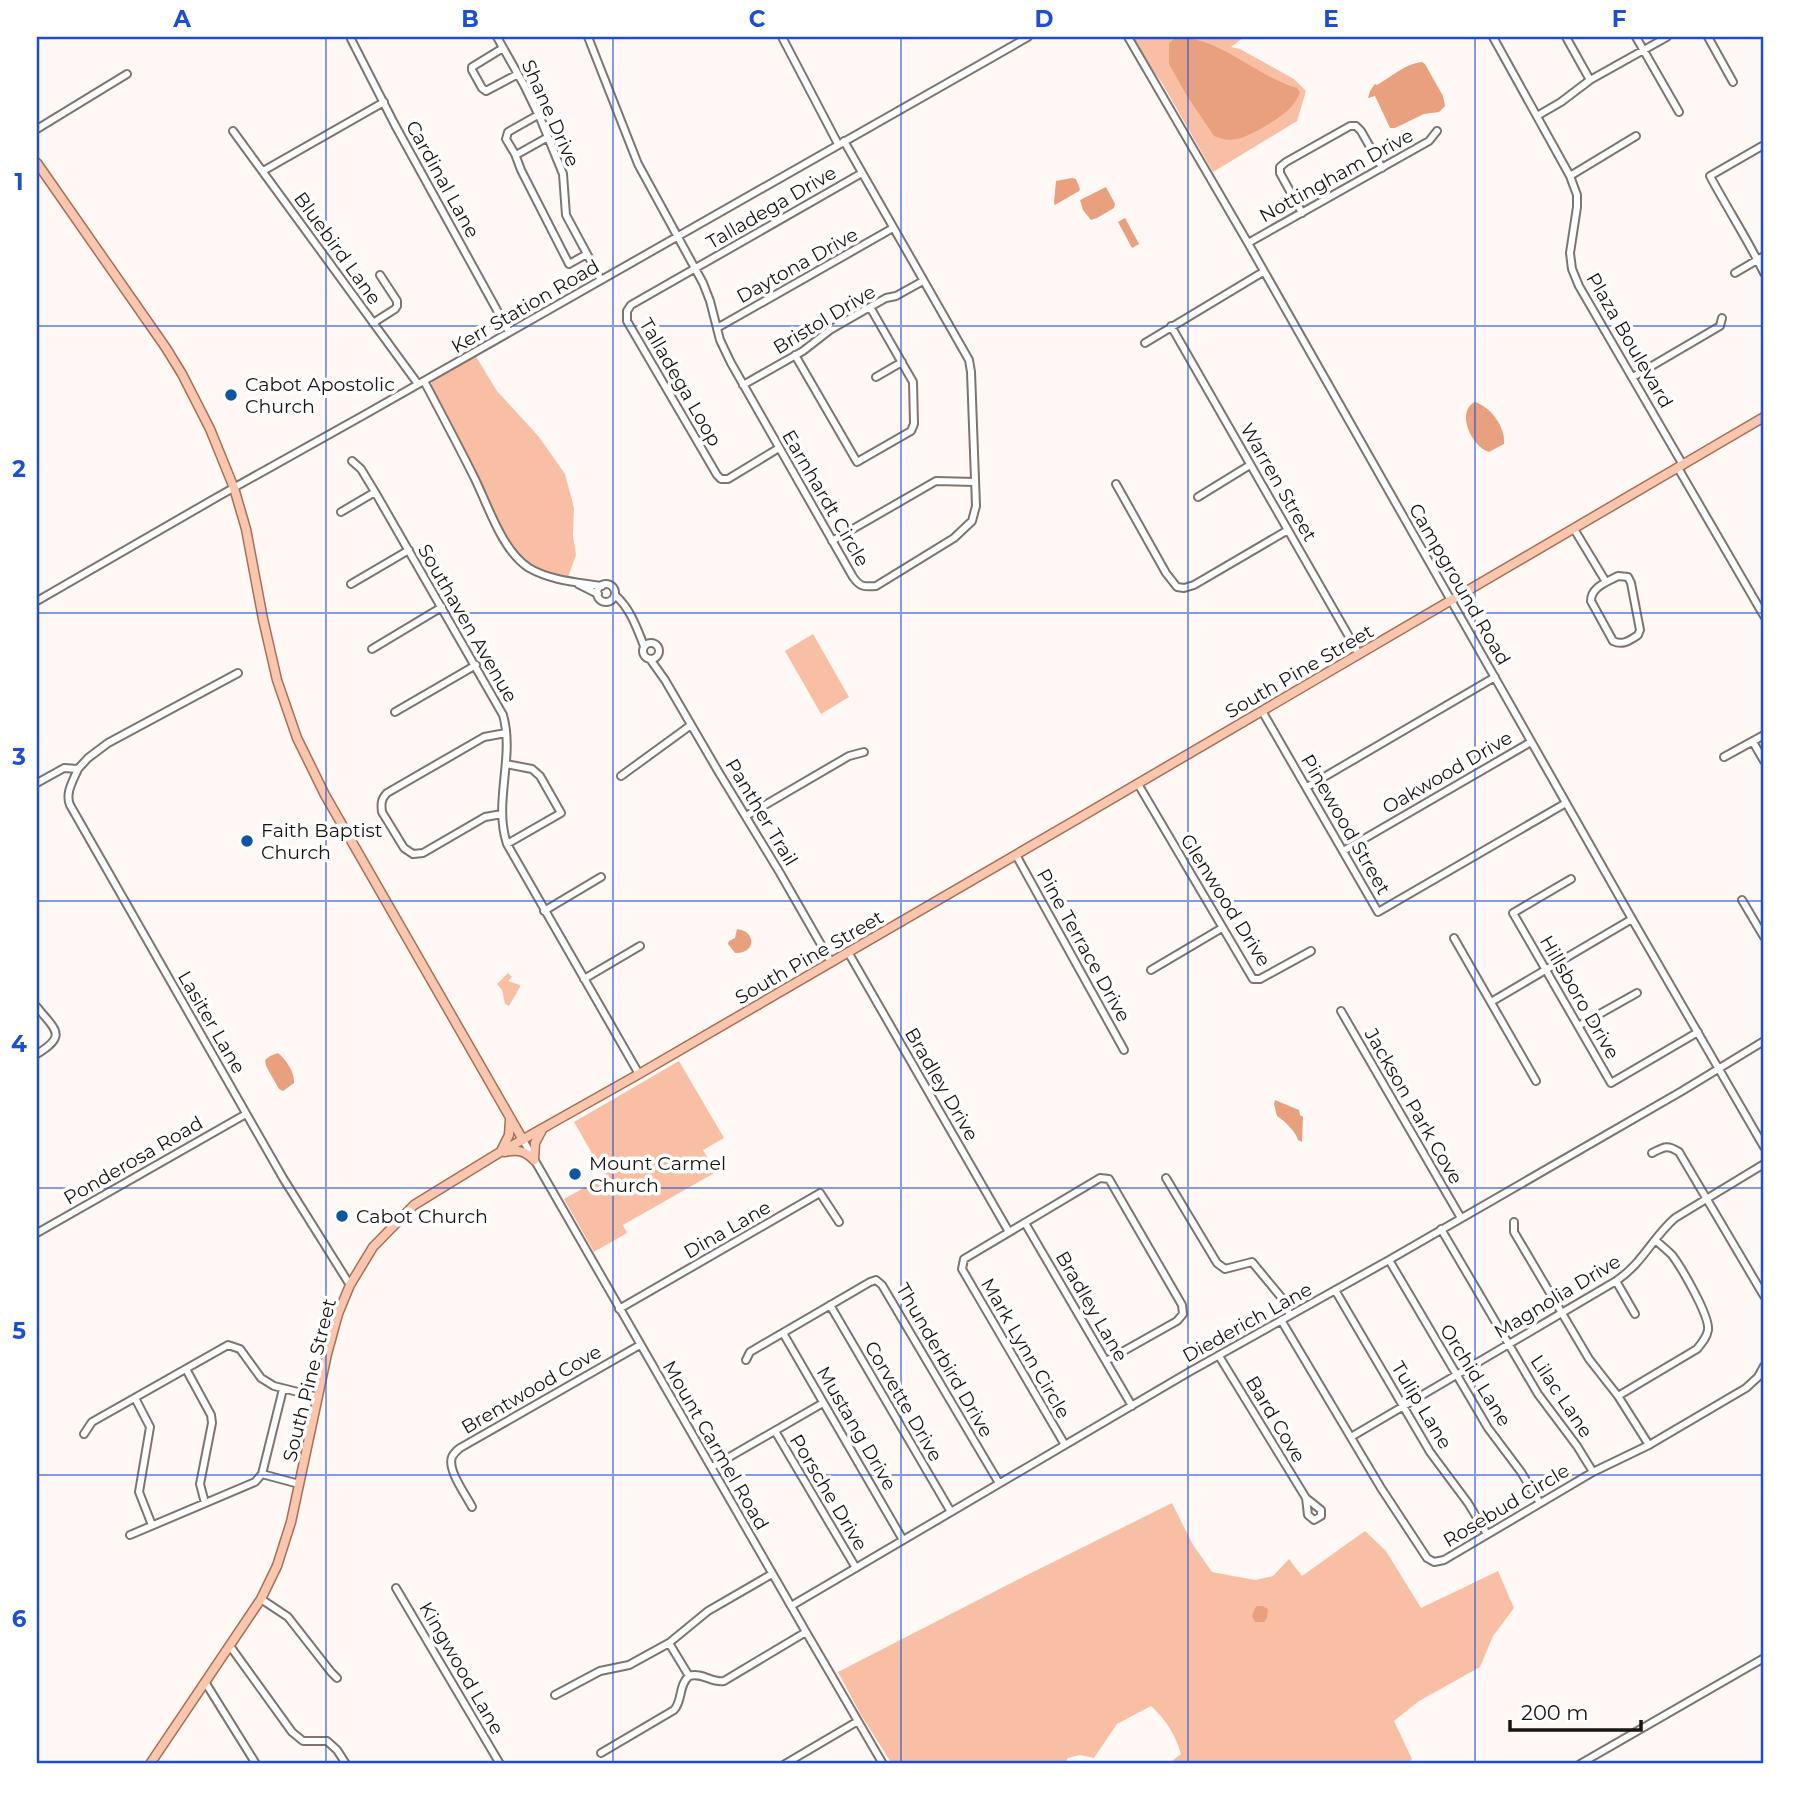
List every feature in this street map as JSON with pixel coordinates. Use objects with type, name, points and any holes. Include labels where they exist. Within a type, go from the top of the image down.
[{"type":"main road","points":[[37,163],[182,374],[211,429],[234,488],[246,529],[277,680],[297,737],[325,795],[523,1140]]},
{"type":"main road","name":"South Pine Street","points":[[150,1764],[261,1600],[277,1566],[291,1522],[338,1314],[350,1285],[373,1247],[414,1205],[1764,417]]},
{"type":"main road","points":[[510,1118],[520,1128],[542,1130],[535,1143],[534,1160]]},
{"type":"main road","points":[[499,1153],[509,1135],[510,1118]]},
{"type":"main road","points":[[499,1153],[520,1150],[534,1160]]},
{"type":"street","name":"Shane Drive","points":[[497,37],[548,137],[563,174],[566,215],[601,280]]},
{"type":"street","name":"Earnhardt Circle","points":[[588,37],[638,164],[695,269],[710,301],[720,340],[743,385],[858,584],[864,587],[876,586],[954,538],[972,521],[976,506],[969,360],[782,37]]},
{"type":"street","name":"Kerr Station Road","points":[[37,601],[1028,37]]},
{"type":"street","name":"Campground Road","points":[[1128,37],[1764,1147]]},
{"type":"street","name":"Plaza Boulevard","points":[[1493,37],[1570,176],[1577,195],[1570,253],[1572,269],[1579,286],[1633,377],[1764,615]]},
{"type":"street","points":[[1566,37],[1590,80]]},
{"type":"street","points":[[1636,37],[1679,112]]},
{"type":"street","points":[[1537,116],[1590,80],[1667,37]]},
{"type":"street","points":[[1708,37],[1734,82]]},
{"type":"street","name":"Cardinal Lane","points":[[351,39],[509,332]]},
{"type":"street","points":[[503,48],[472,67],[482,88],[486,91],[518,74]]},
{"type":"street","points":[[37,129],[127,74]]},
{"type":"street","points":[[263,171],[384,102]]},
{"type":"street","points":[[538,115],[508,132],[506,139],[569,264],[587,254]]},
{"type":"street","points":[[1302,213],[1280,173],[1280,167],[1350,125],[1361,131],[1382,168]]},
{"type":"street","name":"Bluebird Lane","points":[[233,131],[373,323],[421,383]]},
{"type":"street","name":"Nottingham Drive","points":[[1248,243],[1429,141],[1437,131]]},
{"type":"street","points":[[1570,176],[1636,136]]},
{"type":"street","points":[[516,155],[548,137]]},
{"type":"street","points":[[1764,146],[1710,176],[1761,258],[1764,273]]},
{"type":"street","name":"Talladega Drive","points":[[695,269],[862,173]]},
{"type":"street","name":"Daytona Drive","points":[[717,328],[893,228]]},
{"type":"street","points":[[1735,273],[1761,258]]},
{"type":"street","name":"Talladega Loop","points":[[695,269],[631,305],[626,311],[627,321],[721,479],[727,479],[779,448]]},
{"type":"street","points":[[1145,343],[1263,271]]},
{"type":"street","points":[[373,323],[397,306],[397,301],[380,275]]},
{"type":"street","name":"Bristol Drive","points":[[743,385],[795,355],[830,330],[923,281]]},
{"type":"street","points":[[795,355],[857,462],[911,431],[913,382],[870,307]]},
{"type":"street","points":[[1633,377],[1720,326],[1723,318]]},
{"type":"street","name":"Warren Street","points":[[1171,326],[1359,654]]},
{"type":"street","points":[[876,377],[902,362]]},
{"type":"street","points":[[421,383],[514,555],[528,567],[551,578],[578,584],[611,586],[614,590],[613,598]]},
{"type":"street","name":"Southaven Avenue","points":[[352,461],[361,469],[375,492],[503,715],[506,764],[502,814],[507,844],[639,1074]]},
{"type":"street","points":[[1198,497],[1250,465]]},
{"type":"street","points":[[832,541],[936,481],[975,482]]},
{"type":"street","points":[[1116,484],[1166,573],[1177,587],[1194,585],[1288,530]]},
{"type":"street","points":[[341,512],[375,492]]},
{"type":"street","points":[[1574,529],[1606,582]]},
{"type":"street","points":[[351,584],[409,550]]},
{"type":"street","points":[[1618,576],[1628,577],[1631,583],[1640,630],[1638,635],[1619,644],[1613,641],[1590,597],[1593,591],[1606,582],[1618,576]]},
{"type":"street","points":[[578,584],[598,594],[602,601],[613,598]]},
{"type":"street","points":[[598,594],[602,586]]},
{"type":"street","points":[[613,598],[626,608],[647,644],[659,646],[659,653],[653,658],[643,653],[647,644]]},
{"type":"street","points":[[372,649],[442,607]]},
{"type":"street","name":"Panther Trail","points":[[653,658],[831,962]]},
{"type":"street","points":[[395,712],[476,665]]},
{"type":"street","points":[[37,783],[64,768],[78,769],[108,743],[238,673]]},
{"type":"street","points":[[1307,787],[1495,677]]},
{"type":"street","name":"Pinewood Street","points":[[1262,711],[1378,912],[1566,803]]},
{"type":"street","points":[[621,776],[691,725]]},
{"type":"street","points":[[502,814],[485,817],[423,853],[413,854],[404,848],[381,806],[387,793],[484,737],[506,733]]},
{"type":"street","points":[[1724,757],[1764,735]]},
{"type":"street","name":"Oakwood Drive","points":[[1343,851],[1531,742]]},
{"type":"street","points":[[1753,742],[1764,761]]},
{"type":"street","points":[[746,816],[849,756],[864,752]]},
{"type":"street","points":[[506,764],[532,769],[540,776],[561,813],[507,844]]},
{"type":"street","name":"Lasiter Lane","points":[[78,769],[69,791],[70,805],[286,1183],[350,1285]]},
{"type":"street","name":"Glenwood Drive","points":[[1138,784],[1222,929],[1255,980],[1311,951]]},
{"type":"street","name":"Pine Terrace Drive","points":[[1016,855],[1124,1050]]},
{"type":"street","points":[[544,911],[601,877]]},
{"type":"street","name":"Hillsboro Drive","points":[[1571,879],[1513,913],[1611,1083],[1698,1032]]},
{"type":"street","points":[[1742,900],[1764,937]]},
{"type":"street","points":[[1491,1002],[1632,919]]},
{"type":"street","points":[[1151,970],[1222,929]]},
{"type":"street","points":[[1454,938],[1536,1081]]},
{"type":"street","points":[[584,979],[640,946]]},
{"type":"street","name":"Bradley Drive","points":[[848,952],[1009,1232]]},
{"type":"street","points":[[1578,1026],[1637,993]]},
{"type":"street","points":[[37,1007],[55,1030],[56,1037],[52,1045],[37,1054]]},
{"type":"street","name":"Jackson Park Cove","points":[[1341,1011],[1461,1217]]},
{"type":"street","name":"Diederich Lane","points":[[792,1606],[999,1483],[1764,1041]]},
{"type":"street","name":"Ponderosa Road","points":[[37,1233],[246,1114]]},
{"type":"street","name":"Mount Carmel Road","points":[[523,1140],[884,1764]]},
{"type":"street","points":[[1652,1153],[1664,1147],[1672,1147],[1679,1152],[1764,1296]]},
{"type":"street","name":"Magnolia Drive","points":[[1351,1437],[1616,1281],[1636,1266],[1675,1218],[1764,1164]]},
{"type":"street","name":"Mark Lynn Circle","points":[[1065,1445],[962,1269],[964,1259],[1100,1178],[1109,1179],[1182,1305],[1183,1314],[1177,1321],[1106,1362]]},
{"type":"street","points":[[1166,1178],[1217,1263],[1225,1269],[1252,1262],[1281,1297],[1290,1315]]},
{"type":"street","name":"Dina Lane","points":[[619,1309],[820,1194],[839,1223]]},
{"type":"street","points":[[1514,1222],[1514,1232],[1589,1359],[1619,1396],[1648,1444]]},
{"type":"street","name":"Bradley Lane","points":[[1026,1223],[1132,1406]]},
{"type":"street","name":"Lilac Lane","points":[[1441,1229],[1538,1394],[1577,1446],[1592,1472]]},
{"type":"street","points":[[1619,1396],[1697,1349],[1708,1329],[1707,1317],[1672,1255],[1655,1240]]},
{"type":"street","name":"Orchid Lane","points":[[1389,1260],[1488,1428],[1540,1503]]},
{"type":"street","name":"Thunderbird Drive","points":[[746,1360],[750,1352],[876,1280],[882,1285],[999,1483]]},
{"type":"street","points":[[1616,1281],[1635,1314]]},
{"type":"street","name":"Tulip Lane","points":[[1335,1290],[1430,1452],[1487,1534]]},
{"type":"street","name":"Corvette Drive","points":[[830,1305],[951,1512]]},
{"type":"street","name":"Rosebud Circle","points":[[1281,1320],[1381,1488],[1427,1558],[1434,1562],[1444,1560],[1592,1472],[1648,1444],[1746,1388],[1758,1377],[1764,1366]]},
{"type":"street","name":"Mustang Drive","points":[[783,1333],[903,1540]]},
{"type":"street","points":[[84,1434],[92,1422],[228,1345],[240,1349],[261,1378],[274,1386],[318,1397]]},
{"type":"street","name":"Brentwood Cove","points":[[472,1507],[453,1472],[452,1455],[640,1345]]},
{"type":"street","name":"Bard Cove","points":[[1219,1356],[1306,1498]]},
{"type":"street","points":[[186,1369],[211,1415],[212,1423],[200,1484],[205,1503]]},
{"type":"street","points":[[130,1535],[255,1482],[262,1474],[283,1389]]},
{"type":"street","points":[[135,1398],[150,1427],[139,1492],[152,1525]]},
{"type":"street","points":[[712,1467],[824,1402]]},
{"type":"street","name":"Porsche Drive","points":[[775,1431],[856,1568]]},
{"type":"street","points":[[262,1474],[299,1483]]},
{"type":"street","points":[[555,1695],[600,1671],[629,1665],[669,1643],[708,1611],[772,1574]]},
{"type":"street","name":"Kingwood Lane","points":[[396,1588],[500,1764]]},
{"type":"street","points":[[261,1600],[288,1617],[337,1678]]},
{"type":"street","points":[[601,1752],[674,1710],[679,1704],[682,1685],[689,1676],[702,1675],[716,1682],[724,1681],[806,1632]]},
{"type":"street","points":[[669,1643],[689,1676]]},
{"type":"street","points":[[230,1646],[292,1732],[303,1741],[327,1741],[346,1764]]},
{"type":"street","points":[[1580,1764],[1763,1660]]},
{"type":"street","points":[[205,1682],[256,1764]]},
{"type":"street","points":[[785,1764],[858,1721]]},
{"type":"shaded area","points":[[1128,37],[1244,37],[1231,47],[1240,49],[1294,79],[1306,91],[1297,121],[1213,172],[1162,83]]},
{"type":"shaded area","points":[[1177,37],[1210,44],[1297,88],[1300,92],[1281,116],[1249,135],[1231,140],[1214,136],[1169,64],[1169,43]]},
{"type":"shaded area","points":[[1422,62],[1443,96],[1445,106],[1439,112],[1424,114],[1390,128],[1375,96],[1368,98],[1370,91],[1375,84],[1410,65]]},
{"type":"shaded area","points":[[1076,179],[1079,191],[1055,205],[1056,181]]},
{"type":"shaded area","points":[[1106,187],[1115,204],[1114,208],[1091,220],[1083,210],[1080,200]]},
{"type":"shaded area","points":[[1125,218],[1139,244],[1132,248],[1118,222]]},
{"type":"shaded area","points":[[475,355],[497,391],[539,437],[565,474],[574,508],[573,536],[576,555],[567,580],[526,563],[507,542],[431,386],[435,378]]},
{"type":"shaded area","points":[[1475,402],[1492,413],[1503,431],[1504,444],[1489,452],[1477,443],[1468,429],[1466,413]]},
{"type":"shaded area","points":[[813,634],[849,697],[821,714],[785,651]]},
{"type":"shaded area","points":[[737,929],[748,934],[751,942],[747,950],[735,953],[728,944],[735,938]]},
{"type":"shaded area","points":[[508,973],[512,977],[508,981],[520,985],[509,1006],[505,1004],[502,990],[497,984]]},
{"type":"shaded area","points":[[278,1053],[289,1066],[294,1079],[294,1083],[283,1091],[279,1089],[265,1060]]},
{"type":"shaded area","points":[[679,1061],[724,1138],[703,1150],[716,1172],[623,1225],[627,1233],[594,1252],[564,1199],[605,1176],[574,1122]]},
{"type":"shaded area","points":[[1275,1100],[1299,1110],[1303,1117],[1302,1142],[1277,1116]]},
{"type":"shaded area","points":[[1172,1503],[1193,1545],[1212,1572],[1255,1580],[1273,1576],[1289,1559],[1302,1576],[1365,1531],[1386,1551],[1421,1608],[1498,1571],[1514,1608],[1493,1636],[1480,1667],[1419,1701],[1394,1721],[1412,1759],[1407,1764],[1168,1764],[1181,1754],[1169,1728],[1151,1706],[1117,1724],[1094,1758],[1080,1755],[1068,1758],[1064,1764],[892,1764],[838,1672]]},
{"type":"shaded area","points":[[1257,1606],[1268,1609],[1264,1622],[1255,1622],[1252,1616]]},
{"type":"place","name":"Cabot Apostolic Church","points":[[231,395]]},
{"type":"place","name":"Faith Baptist Church","points":[[247,841]]},
{"type":"place","name":"Mount Carmel Church","points":[[575,1174]]},
{"type":"place","name":"Cabot Church","points":[[342,1216]]}]
